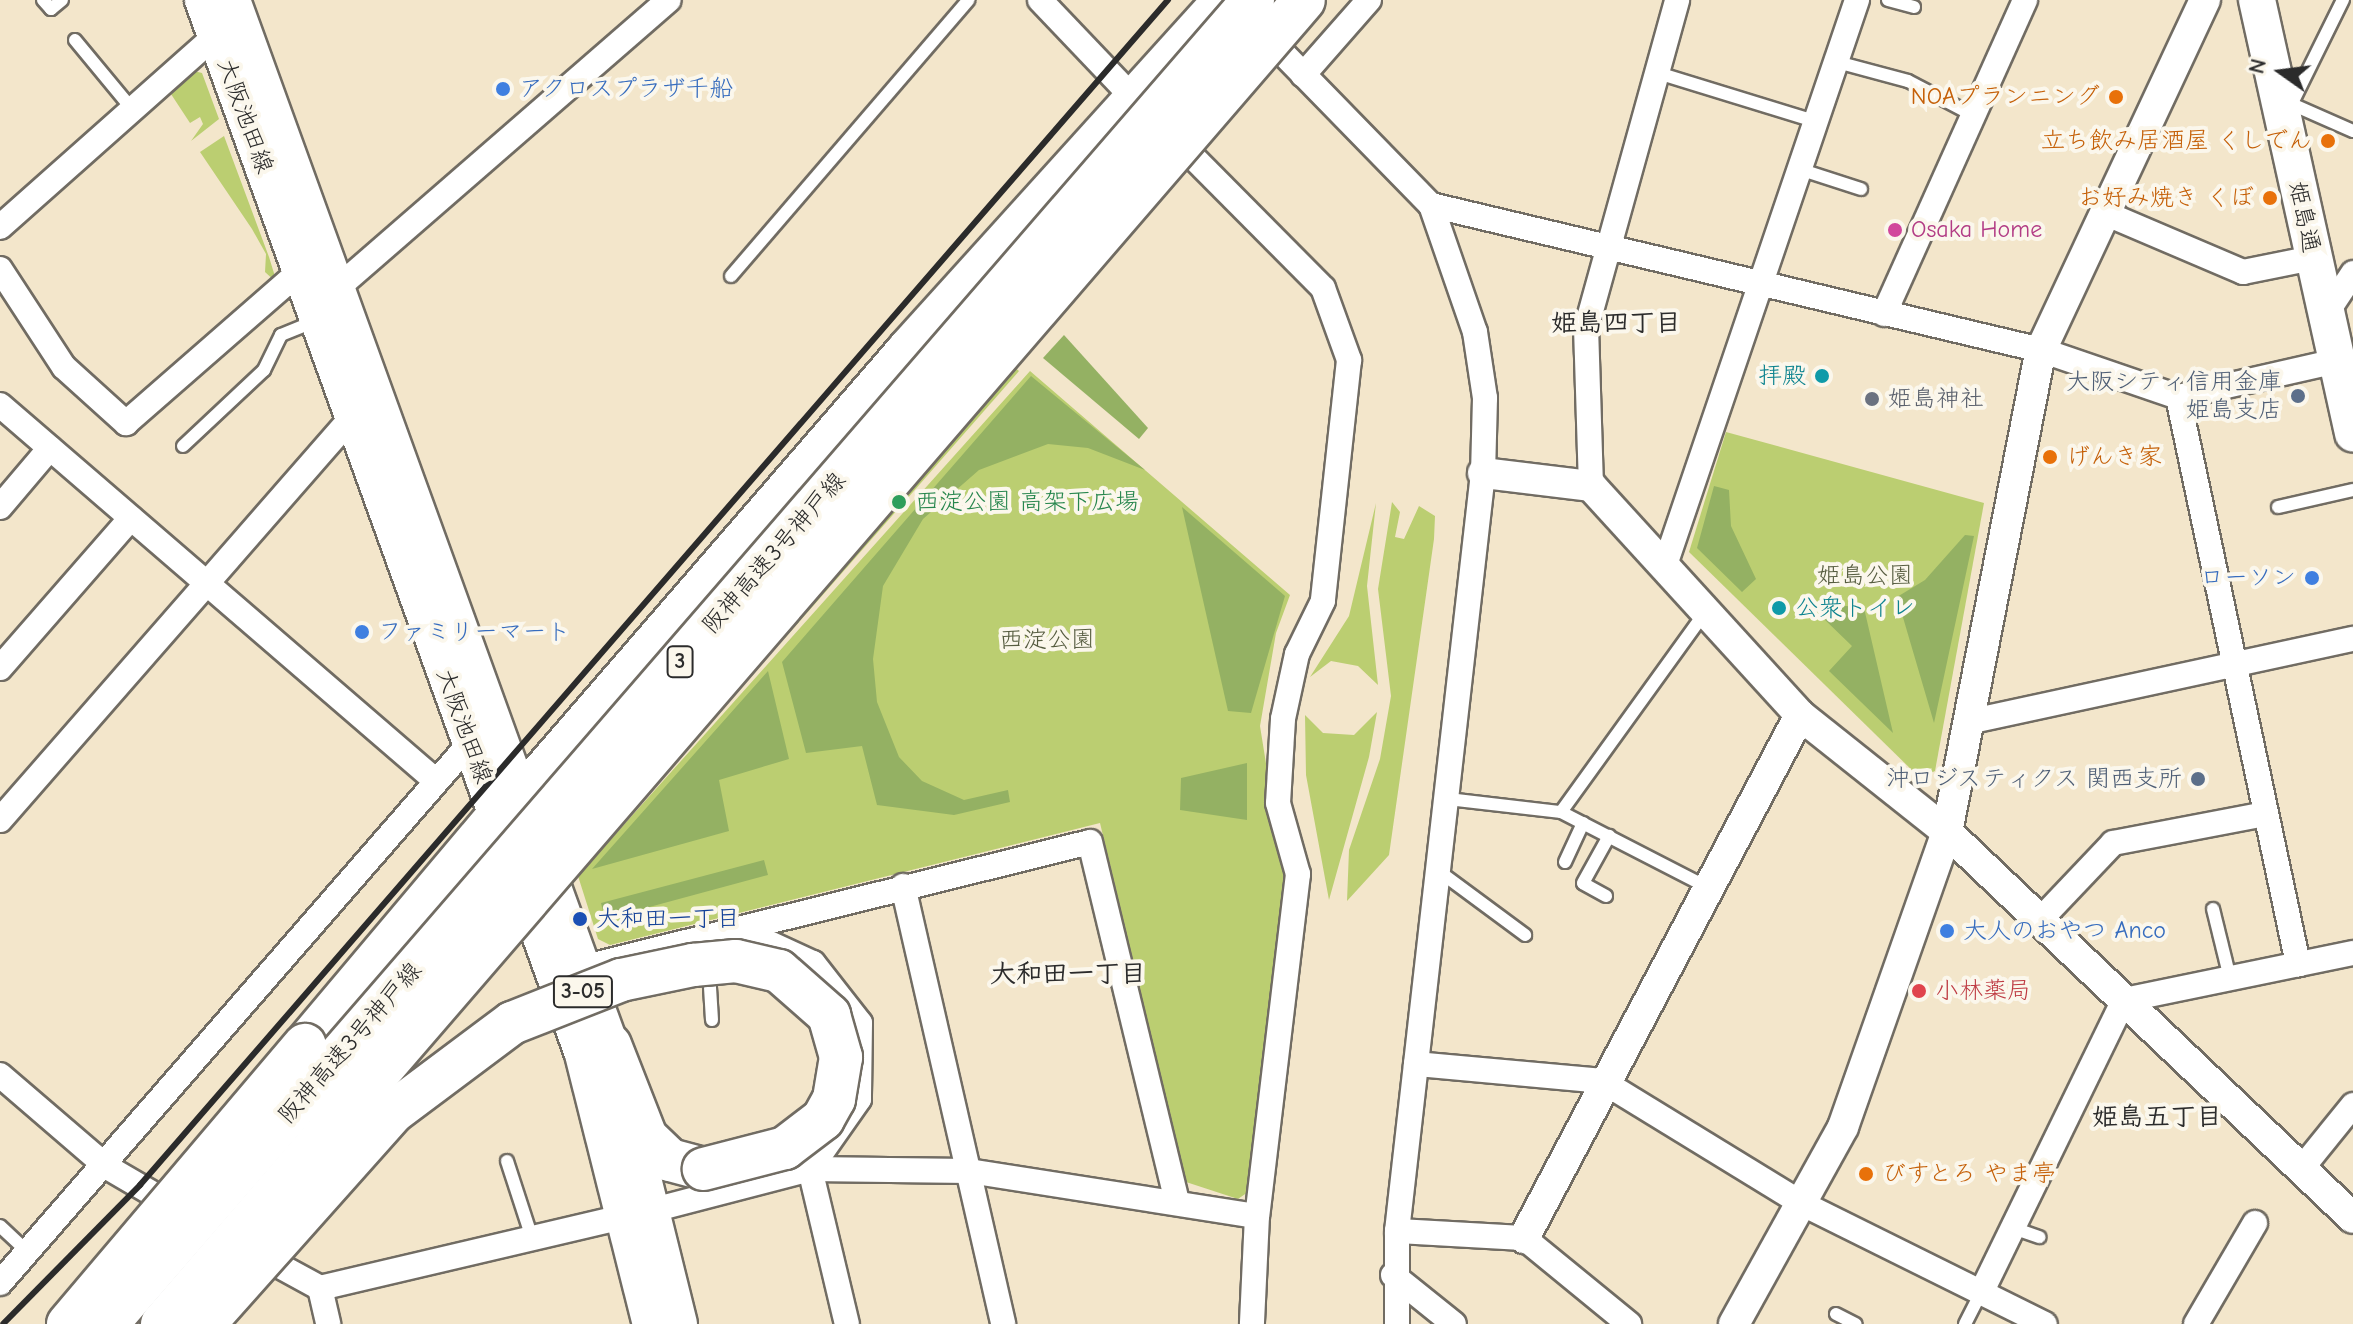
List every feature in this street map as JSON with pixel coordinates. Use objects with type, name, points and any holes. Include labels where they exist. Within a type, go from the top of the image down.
[{"type":"highway","name":"阪神高速3号神戸線","points":[[162,1324],[1304,0]]},
{"type":"highway","name":"阪神高速3号神戸線","points":[[107,1324],[1228,1]]},
{"type":"highway","points":[[68,1324],[507,805]]},
{"type":"highway","name":"3-05","points":[[204,1324],[373,1132],[479,1043],[582,992],[708,963],[769,967],[816,996],[838,1035],[841,1077],[823,1119],[807,1135],[758,1157],[704,1169],[670,1160],[646,1137],[610,1045]]},
{"type":"main road","name":"大阪池田線","points":[[203,0],[300,271],[326,305],[352,417],[470,743],[507,805],[581,968],[610,1045],[639,1213],[651,1324]]},
{"type":"main road","name":"大阪池田線","points":[[232,0],[326,305],[507,805],[568,1013],[679,1324]]},
{"type":"main road","name":"姫島通","points":[[2257,0],[2286,102],[2313,258],[2353,433]]},
{"type":"street","points":[[326,305],[669,0]]},
{"type":"street","points":[[1040,0],[1136,90],[1323,288],[1349,360],[1323,601],[1297,654],[1283,719],[1278,803],[1298,874],[1257,1216],[1252,1324]]},
{"type":"street","points":[[1303,75],[1369,0]]},
{"type":"street","points":[[1677,0],[1611,248],[1586,329],[1591,486],[1800,715],[1947,832],[2353,1218]]},
{"type":"street","points":[[1664,568],[1765,283],[1857,0]]},
{"type":"street","points":[[1884,314],[2025,0]]},
{"type":"street","points":[[1734,1324],[1843,1127],[1947,832],[2041,350],[2205,0]]},
{"type":"street","points":[[507,805],[1136,90],[1228,1],[1431,205],[1475,332],[1483,473],[1397,1231],[1393,1275],[1397,1324]]},
{"type":"street","points":[[0,227],[215,36]]},
{"type":"street","points":[[1431,205],[2041,350],[2178,397],[2337,361]]},
{"type":"street","points":[[2107,214],[2243,272],[2313,258]]},
{"type":"street","points":[[0,269],[64,367],[126,423],[300,271]]},
{"type":"street","points":[[2326,314],[2353,273]]},
{"type":"street","points":[[2178,397],[2231,664],[2298,964]]},
{"type":"street","points":[[0,405],[436,781]]},
{"type":"street","points":[[0,820],[352,417]]},
{"type":"street","points":[[0,507],[50,448]]},
{"type":"street","points":[[1483,473],[1591,486]]},
{"type":"street","points":[[0,668],[131,518]]},
{"type":"street","points":[[1968,722],[2353,639]]},
{"type":"street","points":[[1524,1238],[1602,1081],[1800,715]]},
{"type":"street","points":[[0,1283],[107,1167],[470,743]]},
{"type":"street","points":[[2040,920],[2113,843],[2265,814]]},
{"type":"street","points":[[581,968],[743,931],[903,886],[1090,842],[1177,1201]]},
{"type":"street","points":[[903,886],[1003,1324]]},
{"type":"street","points":[[743,931],[813,963],[860,1023],[859,1099],[810,1169],[847,1324]]},
{"type":"street","points":[[2124,1000],[2353,953]]},
{"type":"street","points":[[1983,1289],[2124,1000]]},
{"type":"street","points":[[226,1324],[275,1264],[407,1123],[568,1013]]},
{"type":"street","points":[[1416,1064],[1602,1081],[1801,1203],[1983,1289],[2045,1324]]},
{"type":"street","points":[[0,1075],[107,1167],[320,1288],[639,1213],[810,1169],[969,1171],[1177,1201],[1257,1216]]},
{"type":"street","points":[[2302,1168],[2353,1105]]},
{"type":"street","points":[[2196,1324],[2255,1223]]},
{"type":"street","points":[[1397,1231],[1524,1238],[1629,1324]]},
{"type":"street","points":[[1393,1275],[1454,1324]]},
{"type":"street","points":[[320,1288],[328,1324]]},
{"type":"lane","points":[[43,0],[51,9],[62,0]]},
{"type":"lane","points":[[731,276],[968,0]]},
{"type":"lane","points":[[1888,0],[1914,7]]},
{"type":"lane","points":[[2343,0],[2286,102],[2353,131]]},
{"type":"lane","points":[[75,40],[133,110]]},
{"type":"lane","points":[[1837,62],[1908,81],[1973,115]]},
{"type":"lane","points":[[1658,73],[1817,122]]},
{"type":"lane","points":[[1802,170],[1861,189]]},
{"type":"lane","points":[[183,446],[264,370],[281,335],[326,305]]},
{"type":"lane","points":[[2278,507],[2353,490]]},
{"type":"lane","points":[[1561,812],[1705,612]]},
{"type":"lane","points":[[1448,799],[1561,812],[1707,887]]},
{"type":"lane","points":[[1565,862],[1583,823]]},
{"type":"lane","points":[[1606,896],[1583,883],[1609,836]]},
{"type":"lane","points":[[1440,872],[1525,935]]},
{"type":"lane","points":[[2213,909],[2230,978]]},
{"type":"lane","points":[[708,963],[712,1020]]},
{"type":"lane","points":[[507,1161],[532,1238]]},
{"type":"lane","points":[[0,1226],[29,1253]]},
{"type":"lane","points":[[2013,1228],[2039,1237]]},
{"type":"lane","points":[[1965,1324],[1983,1289]]},
{"type":"lane","points":[[1836,1314],[1856,1324]]},
{"type":"green space","points":[[190,70],[202,73],[219,119],[191,141],[203,124],[200,117],[190,123],[169,91]]},
{"type":"green space","points":[[224,136],[277,283],[265,272],[266,254],[252,229],[200,152]]},
{"type":"green space","points":[[1064,335],[1148,428],[1139,439],[1043,358]]},
{"type":"green space","name":"西淀公園 高架下広場","points":[[1013,366],[1019,371],[785,638],[779,633]]},
{"type":"green space","name":"西淀公園","points":[[1030,371],[1290,595],[1276,633],[1260,726],[1284,876],[1248,1192],[1238,1199],[1186,1182],[1100,823],[610,945],[598,939],[578,876]]},
{"type":"green space","points":[[1031,376],[1145,470],[1088,448],[1048,444],[979,470],[923,519],[883,586],[873,659],[877,702],[899,757],[922,781],[964,800],[1008,790],[1010,802],[954,815],[877,805],[862,746],[806,753],[782,662]]},
{"type":"green space","name":"姫島公園","points":[[1726,432],[1984,503],[1935,771],[1920,778],[1689,552]]},
{"type":"green space","points":[[1714,486],[1729,490],[1731,526],[1756,579],[1742,592],[1697,548]]},
{"type":"green space","points":[[1392,502],[1400,512],[1395,537],[1404,539],[1419,506],[1435,516],[1434,539],[1389,855],[1347,901],[1349,850],[1380,759],[1391,696],[1378,589]]},
{"type":"green space","points":[[1376,503],[1367,586],[1378,685],[1358,666],[1331,661],[1310,677],[1349,616]]},
{"type":"green space","points":[[1182,507],[1285,596],[1251,713],[1228,711]]},
{"type":"green space","points":[[1965,535],[1974,536],[1934,723],[1897,597],[1925,580]]},
{"type":"green space","points":[[1828,604],[1864,608],[1893,733],[1829,671],[1852,646],[1822,617]]},
{"type":"green space","points":[[768,671],[789,759],[719,780],[729,831],[592,869]]},
{"type":"green space","points":[[1377,712],[1369,757],[1329,900],[1306,775],[1305,715],[1323,733],[1354,735]]},
{"type":"green space","points":[[1247,763],[1247,820],[1180,810],[1181,778]]},
{"type":"green space","points":[[764,860],[768,875],[605,919],[601,903]]},
{"type":"railway","points":[[3,1324],[140,1185],[1168,0]]},
{"type":"place","name":"アクロスプラザ千船","points":[[503,89]]},
{"type":"place","name":"NOAプランニング","points":[[2116,97]]},
{"type":"place","name":"立ち飲み居酒屋 くしでん","points":[[2328,141]]},
{"type":"place","name":"お好み焼き くぼ","points":[[2270,198]]},
{"type":"place","name":"Osaka Home","points":[[1895,230]]},
{"type":"place","name":"拝殿","points":[[1822,376]]},
{"type":"place","name":"大阪シティ信用金庫 姫島支店","points":[[2298,396]]},
{"type":"place","name":"姫島神社","points":[[1872,399]]},
{"type":"place","name":"げんき家","points":[[2050,457]]},
{"type":"place","name":"西淀公園 高架下広場","points":[[899,502]]},
{"type":"place","name":"ローソン","points":[[2312,578]]},
{"type":"place","name":"公衆トイレ","points":[[1779,608]]},
{"type":"place","name":"ファミリーマート","points":[[362,632]]},
{"type":"place","name":"沖ロジスティクス 関西支所","points":[[2198,779]]},
{"type":"place","name":"大和田一丁目","points":[[580,919]]},
{"type":"place","name":"大人のおやつ Anco","points":[[1947,931]]},
{"type":"place","name":"小林薬局","points":[[1919,991]]},
{"type":"place","name":"びすとろ やま亭","points":[[1866,1174]]},
{"type":"district","name":"姫島四丁目","points":[[1616,324]]},
{"type":"district","name":"大和田一丁目","points":[[1068,975]]},
{"type":"district","name":"姫島五丁目","points":[[2157,1118]]}]
